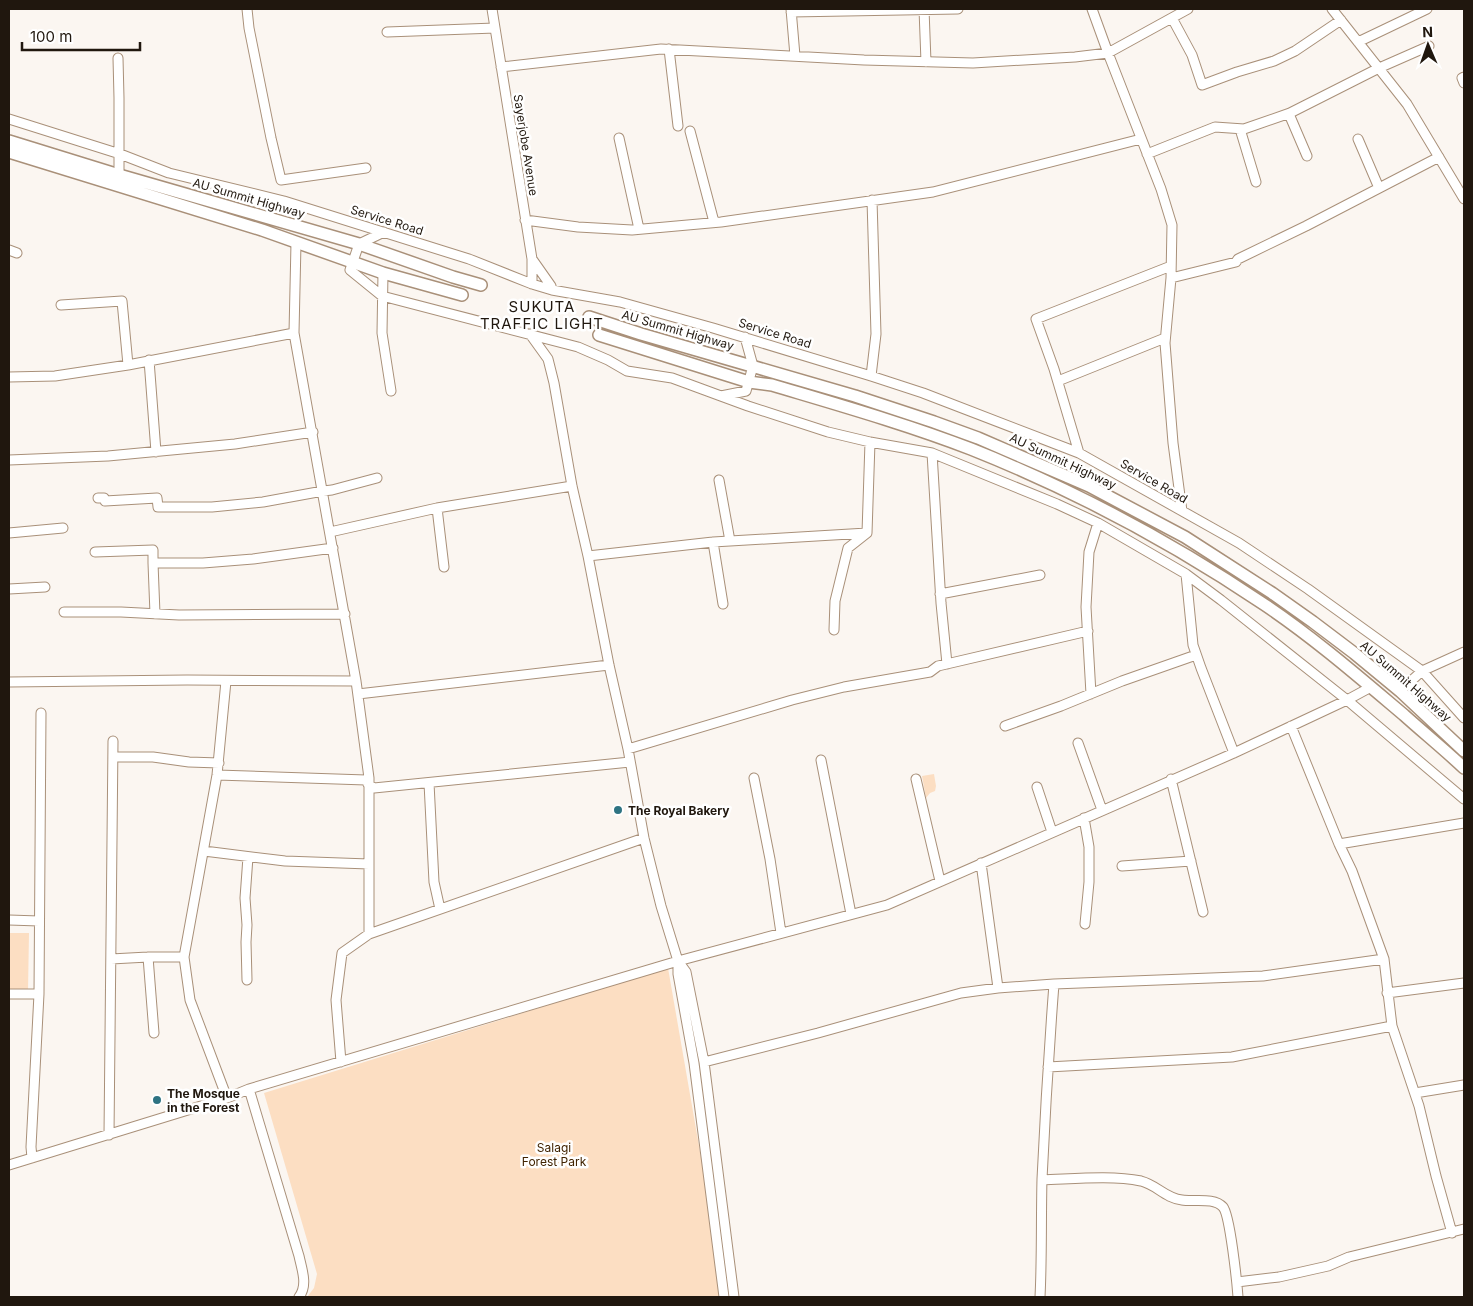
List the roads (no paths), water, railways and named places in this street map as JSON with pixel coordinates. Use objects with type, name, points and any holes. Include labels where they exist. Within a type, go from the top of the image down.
[{"type":"main road","name":"AU Summit Highway","points":[[9,140],[119,175],[359,244],[480,285]]},
{"type":"main road","name":"AU Summit Highway","points":[[9,152],[262,230],[382,273],[462,295]]},
{"type":"main road","name":"AU Summit Highway","points":[[588,317],[855,396],[934,422],[978,438],[1089,486],[1185,537],[1272,593],[1320,627],[1400,691],[1464,751]]},
{"type":"main road","name":"AU Summit Highway","points":[[599,336],[749,382],[772,385],[936,436],[1025,472],[1084,499],[1182,552],[1266,606],[1304,633],[1371,687],[1464,768]]},
{"type":"street","points":[[247,9],[249,28],[281,180],[366,168]]},
{"type":"street","name":"Sayerjobe Avenue","points":[[492,9],[532,259],[532,284]]},
{"type":"street","points":[[924,9],[926,62]]},
{"type":"street","points":[[795,56],[791,10],[958,9]]},
{"type":"street","points":[[1092,9],[1161,190],[1172,225],[1171,278],[1165,338],[1173,443],[1182,511]]},
{"type":"street","points":[[501,66],[662,49],[973,64],[1075,57],[1108,53],[1188,9]]},
{"type":"street","points":[[1332,9],[1408,104],[1439,157],[1460,183],[1464,199]]},
{"type":"street","points":[[1358,42],[1427,9]]},
{"type":"street","points":[[1172,18],[1192,56],[1202,85],[1274,61],[1295,51],[1341,20]]},
{"type":"street","points":[[387,32],[495,28]]},
{"type":"street","points":[[1147,154],[1215,127],[1244,129],[1289,114],[1379,68],[1429,46]]},
{"type":"street","points":[[669,49],[678,126]]},
{"type":"street","points":[[118,58],[119,175]]},
{"type":"street","points":[[1464,77],[1462,78],[1464,83]]},
{"type":"street","points":[[1289,114],[1307,156]]},
{"type":"street","name":"Service Road","points":[[9,119],[120,154],[169,173],[284,201],[384,232],[469,259],[552,290],[620,302],[745,337],[871,376],[923,393],[1079,453],[1239,543],[1308,588],[1422,671],[1464,718]]},
{"type":"street","points":[[1240,129],[1256,182]]},
{"type":"street","points":[[690,132],[714,222]]},
{"type":"street","points":[[619,138],[639,229]]},
{"type":"street","points":[[525,220],[578,227],[639,229],[714,222],[933,192],[1141,138]]},
{"type":"street","points":[[1358,139],[1378,188]]},
{"type":"street","points":[[1171,278],[1236,262],[1238,259],[1439,157]]},
{"type":"street","points":[[871,376],[876,334],[872,200]]},
{"type":"street","points":[[384,232],[359,244],[350,270],[382,296],[578,347],[608,360],[627,371],[672,378],[828,432],[932,453],[1057,504],[1098,523],[1186,574],[1222,600],[1347,700],[1464,798]]},
{"type":"street","points":[[296,243],[294,334],[345,614],[369,778],[369,934]]},
{"type":"street","points":[[532,259],[552,290]]},
{"type":"street","points":[[1079,453],[1054,368],[1036,319],[1171,266]]},
{"type":"street","points":[[382,273],[382,333],[391,392]]},
{"type":"street","points":[[61,305],[122,301],[128,366]]},
{"type":"street","points":[[9,377],[55,376],[128,366],[149,360],[294,334]]},
{"type":"street","points":[[530,334],[548,359],[554,383],[572,486],[628,749],[644,838],[661,906],[678,961],[678,974],[694,1063],[724,1297]]},
{"type":"street","points":[[720,396],[746,390],[753,366],[745,337]]},
{"type":"street","points":[[1058,381],[1165,338]]},
{"type":"street","points":[[548,359],[551,340]]},
{"type":"street","points":[[149,360],[156,452]]},
{"type":"street","points":[[9,460],[156,452],[235,444],[313,432]]},
{"type":"street","points":[[834,630],[835,601],[848,548],[867,532],[870,442]]},
{"type":"street","points":[[932,453],[940,594],[947,664]]},
{"type":"street","points":[[98,498],[104,498],[106,501],[157,498],[158,507],[212,507],[263,502],[323,490],[332,490],[377,478]]},
{"type":"street","points":[[719,480],[730,541]]},
{"type":"street","points":[[330,532],[437,508],[572,486]]},
{"type":"street","points":[[437,508],[444,567]]},
{"type":"street","points":[[1091,694],[1086,608],[1088,552],[1098,523]]},
{"type":"street","points":[[9,532],[63,528]]},
{"type":"street","points":[[588,556],[713,542],[867,532]]},
{"type":"street","points":[[713,542],[723,604]]},
{"type":"street","points":[[153,564],[254,559],[333,548]]},
{"type":"street","points":[[95,552],[153,550],[155,614]]},
{"type":"street","points":[[940,594],[1040,574]]},
{"type":"street","points":[[1186,574],[1193,645],[1234,753]]},
{"type":"street","points":[[9,589],[45,587]]},
{"type":"street","points":[[64,612],[122,612],[179,615],[345,614]]},
{"type":"street","points":[[628,749],[792,700],[844,687],[930,672],[938,666],[1088,631]]},
{"type":"street","points":[[1400,691],[1422,671],[1464,652]]},
{"type":"street","points":[[1005,726],[1196,655]]},
{"type":"street","points":[[358,694],[609,664]]},
{"type":"street","points":[[226,681],[219,763],[184,957],[190,1000],[227,1098]]},
{"type":"street","points":[[9,682],[356,681]]},
{"type":"street","points":[[9,1165],[227,1098],[249,1089],[678,961],[887,905],[1234,753],[1371,687]]},
{"type":"street","points":[[32,1158],[39,994],[40,713]]},
{"type":"street","points":[[1292,726],[1352,872],[1384,958],[1392,1026],[1415,1094],[1452,1232]]},
{"type":"street","points":[[109,1134],[113,741]]},
{"type":"street","points":[[1078,743],[1102,810]]},
{"type":"street","points":[[113,757],[153,757],[189,762],[219,763]]},
{"type":"street","points":[[821,760],[851,914]]},
{"type":"street","points":[[217,775],[366,780],[374,788],[630,762]]},
{"type":"street","points":[[754,778],[770,859],[781,933]]},
{"type":"street","points":[[916,778],[940,881]]},
{"type":"street","points":[[1171,779],[1202,912]]},
{"type":"street","points":[[429,783],[434,882],[440,909]]},
{"type":"street","points":[[1037,786],[1052,832]]},
{"type":"street","points":[[1084,818],[1089,856],[1089,882],[1085,924]]},
{"type":"street","points":[[1339,844],[1464,823]]},
{"type":"street","points":[[340,1062],[336,1000],[342,953],[369,934],[644,838]]},
{"type":"street","points":[[204,851],[285,861],[369,864]]},
{"type":"street","points":[[248,857],[245,898],[248,980]]},
{"type":"street","points":[[1122,866],[1191,861]]},
{"type":"street","points":[[981,863],[998,988]]},
{"type":"street","points":[[9,920],[39,921]]},
{"type":"street","points":[[148,957],[154,1033]]},
{"type":"street","points":[[110,959],[184,957]]},
{"type":"street","points":[[704,1062],[818,1033],[961,993],[1054,984],[1263,976],[1384,958]]},
{"type":"street","points":[[678,961],[686,972],[704,1062],[734,1297]]},
{"type":"street","points":[[1387,993],[1464,983]]},
{"type":"street","points":[[1040,1297],[1042,1180],[1054,984]]},
{"type":"street","points":[[9,994],[39,994]]},
{"type":"street","points":[[1048,1067],[1232,1057],[1392,1026]]},
{"type":"street","points":[[1415,1094],[1464,1085]]},
{"type":"street","points":[[249,1089],[299,1256],[304,1284],[304,1290],[300,1297]]},
{"type":"street","points":[[1042,1180],[1132,1180],[1152,1185],[1170,1197],[1182,1200],[1210,1201],[1218,1204],[1225,1211],[1238,1297]]},
{"type":"street","points":[[1237,1282],[1279,1277],[1320,1268],[1349,1257],[1382,1248],[1464,1229]]},
{"type":"place","name":"The Royal Bakery","points":[[618,810]]},
{"type":"place","name":"The Mosque in the Forest","points":[[157,1100]]},
{"type":"district","name":"SUKUTA TRAFFIC LIGHT","points":[[542,314]]},
{"type":"park label","name":"Salagi Forest Park","points":[[554,1154]]}]
